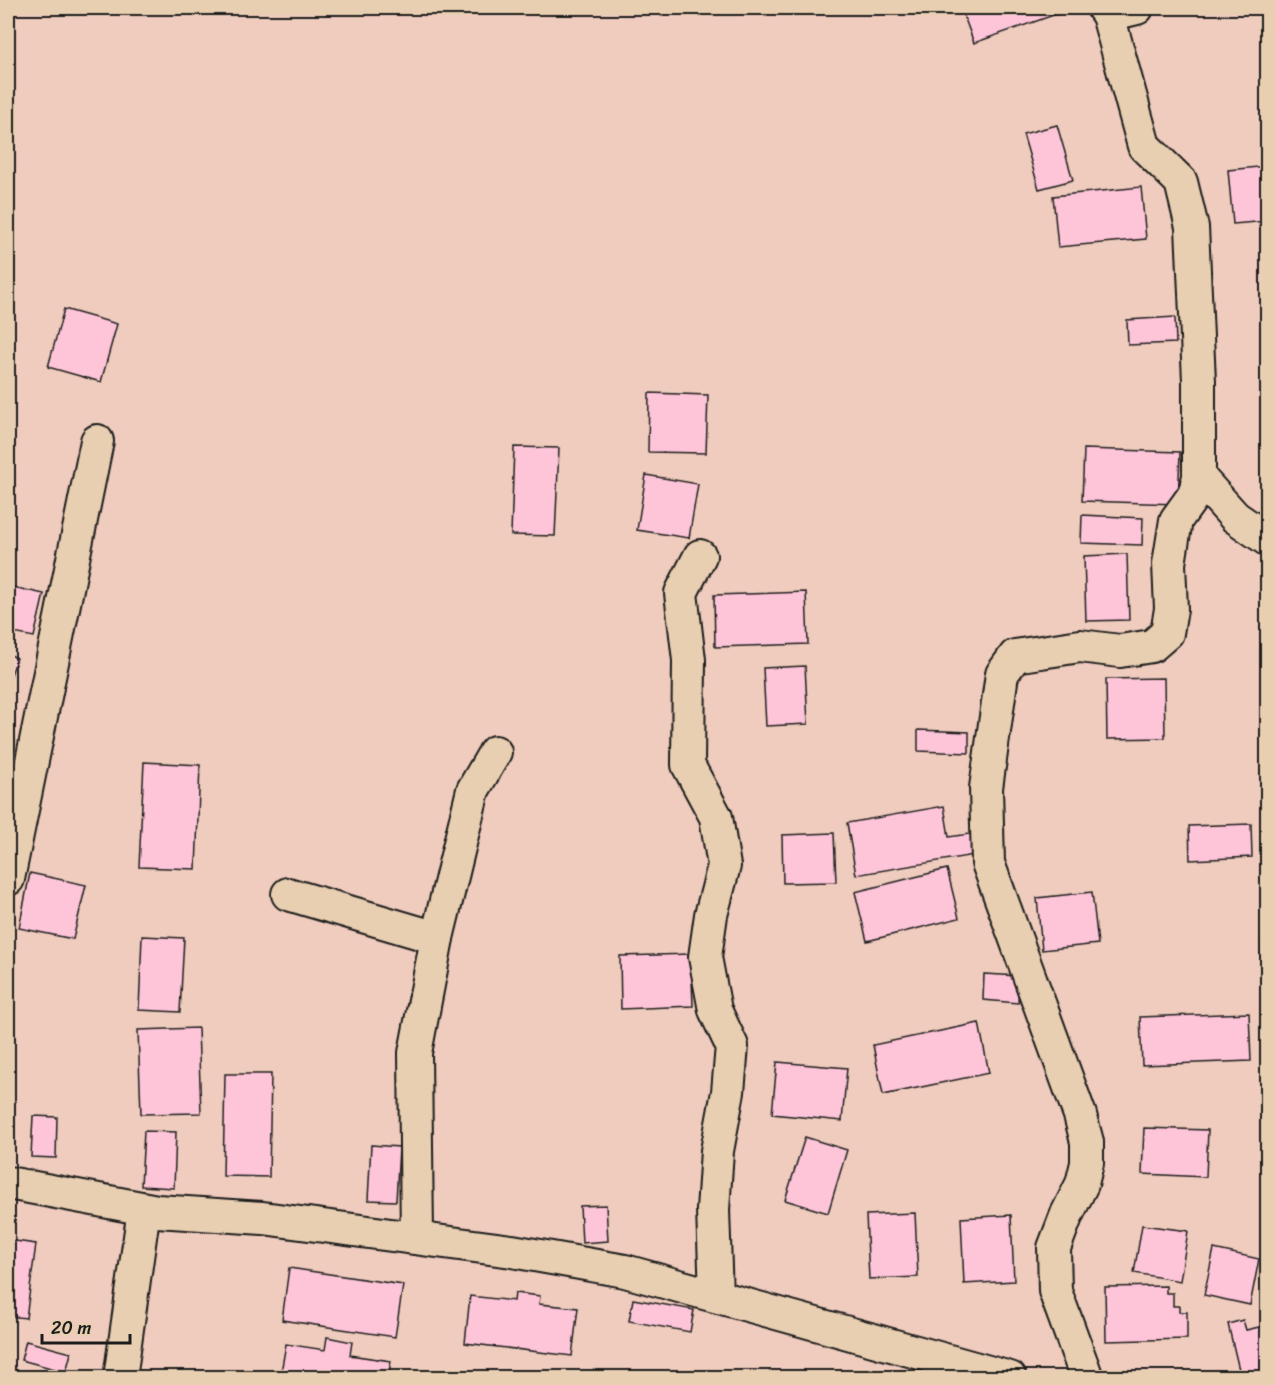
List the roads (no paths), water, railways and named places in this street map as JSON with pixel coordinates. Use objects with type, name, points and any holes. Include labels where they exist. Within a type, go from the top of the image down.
[{"type":"street","points":[[1087,1377],[1054,1291],[1054,1248],[1082,1184],[1087,1163],[1087,1142],[1080,1115],[988,863],[986,788],[1002,674],[1015,656],[1080,646],[1120,651],[1152,646],[1167,633],[1171,609],[1169,564],[1176,520],[1194,495],[1200,477],[1192,227],[1180,182],[1144,146],[1116,10]]},
{"type":"street","points":[[8,879],[97,441]]},
{"type":"street","points":[[1200,477],[1235,517],[1268,540]]},
{"type":"street","points":[[700,556],[681,593],[689,660],[688,765],[717,817],[724,866],[711,915],[705,957],[715,1010],[732,1046],[728,1092],[717,1151],[713,1210],[717,1296]]},
{"type":"street","points":[[417,1238],[415,1053],[437,938],[473,790],[495,752]]},
{"type":"street","points":[[288,894],[437,938]]},
{"type":"street","points":[[8,1183],[144,1209],[263,1218],[512,1251],[625,1271],[1010,1377]]},
{"type":"street","points":[[120,1377],[144,1209]]}]
